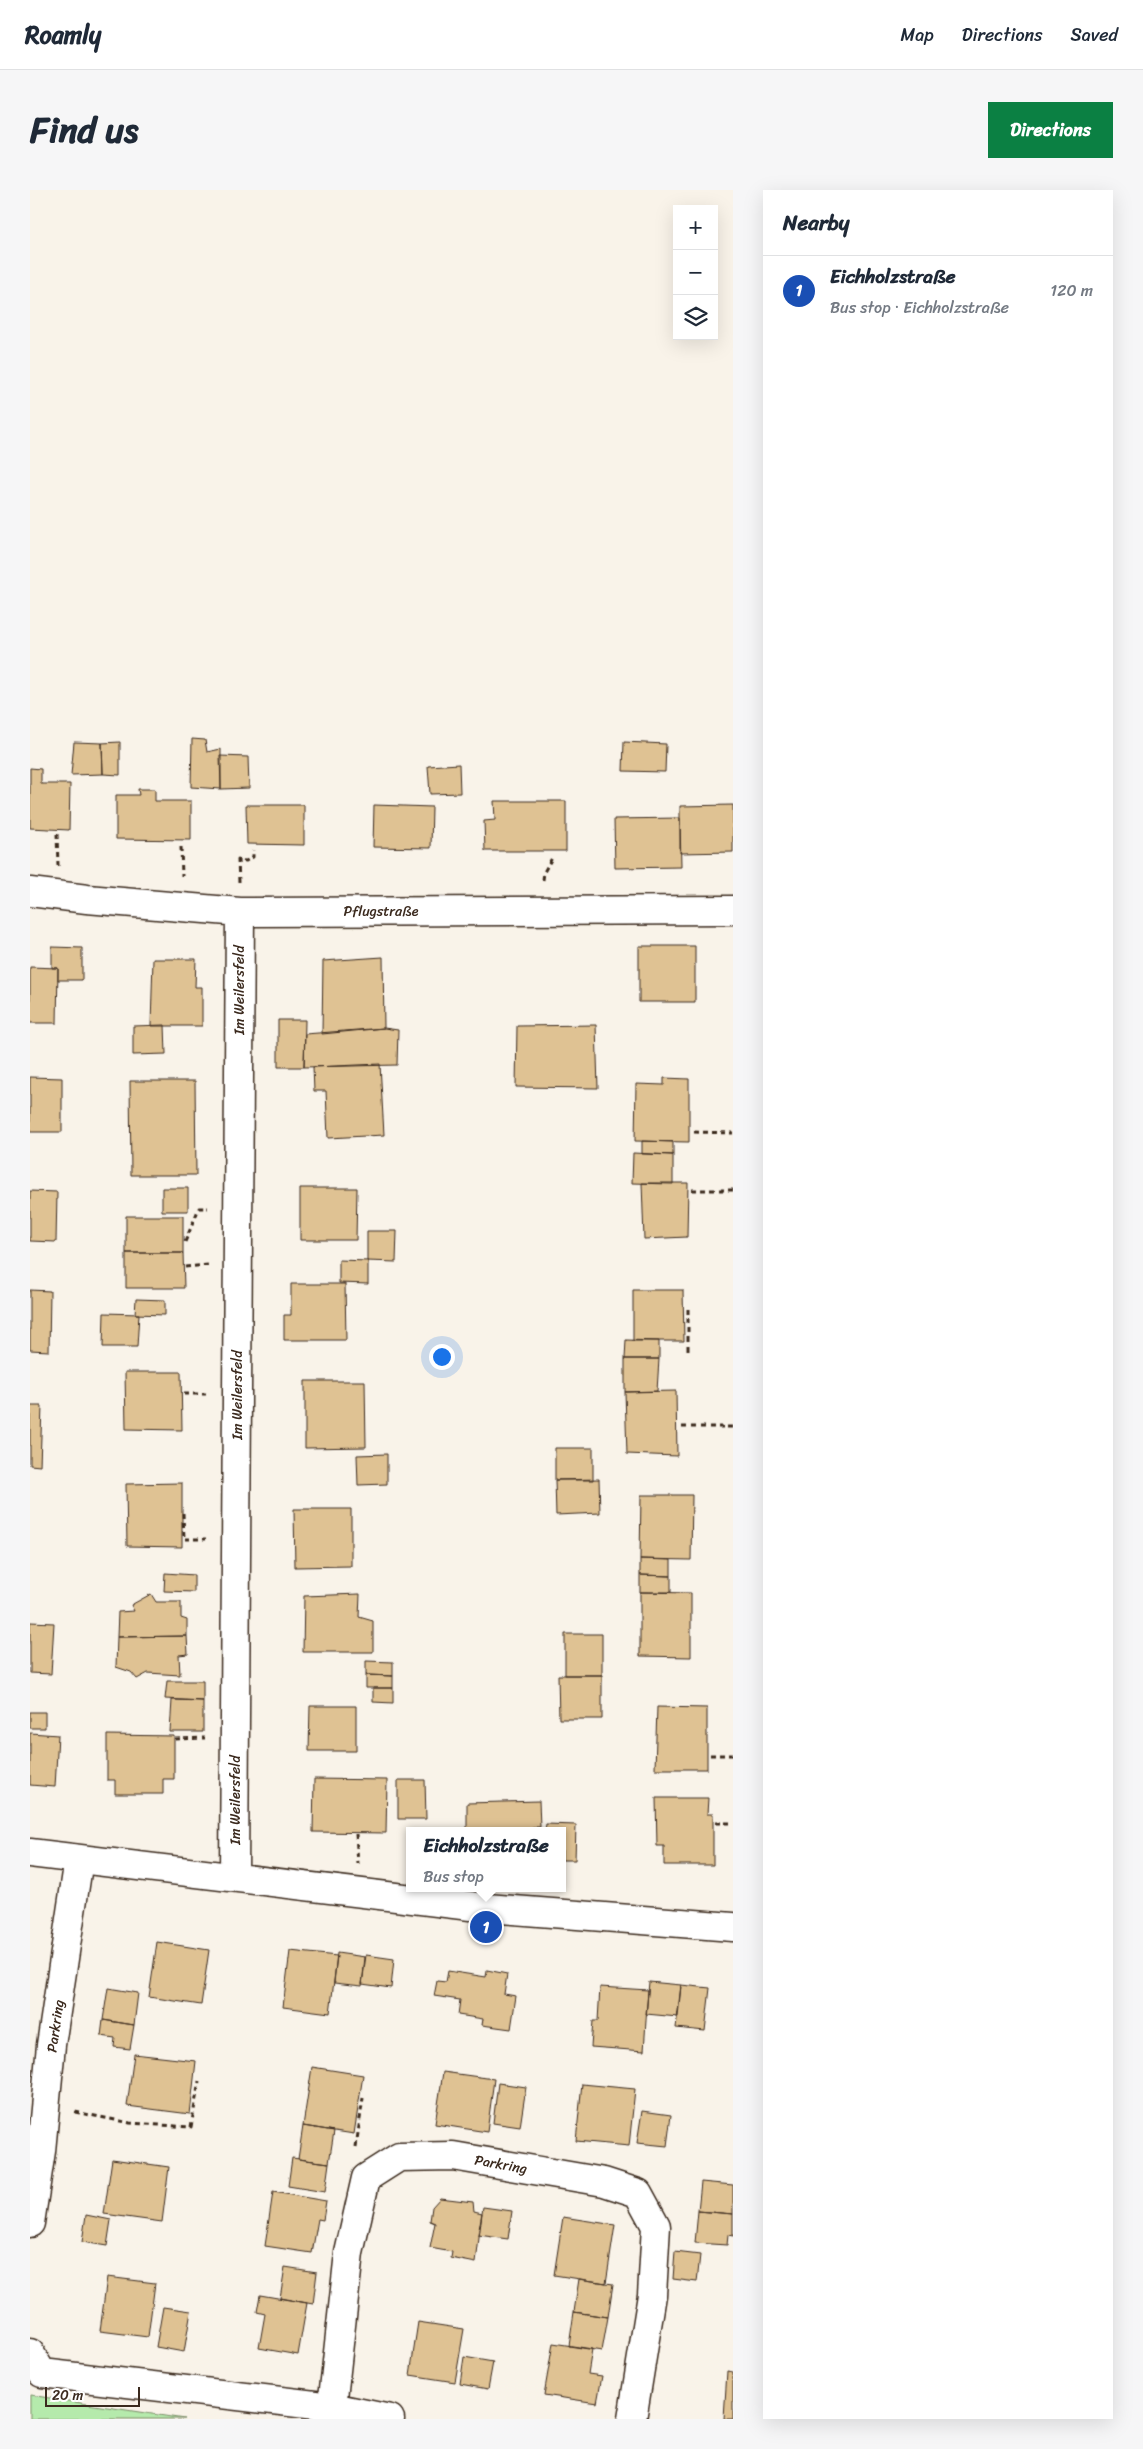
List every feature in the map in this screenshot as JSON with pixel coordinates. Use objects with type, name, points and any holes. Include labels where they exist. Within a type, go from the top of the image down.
[{"type":"street","name":"Pflugstraße","points":[[30,892],[86,899],[240,912],[733,910]]},
{"type":"street","name":"Im Weilersfeld","points":[[234,1877],[240,912]]},
{"type":"street","points":[[30,1853],[487,1908],[733,1926]]},
{"type":"street","name":"Parkring","points":[[30,2223],[51,2045],[79,1859]]},
{"type":"street","name":"Parkring","points":[[366,2178],[399,2157],[453,2156],[604,2182],[638,2193],[656,2226],[652,2295],[632,2419]]},
{"type":"street","points":[[332,2406],[349,2253],[366,2178]]},
{"type":"street","points":[[30,2353],[42,2373],[332,2406],[390,2419]]},
{"type":"path","points":[[238,860],[246,861],[253,857],[253,850]]},
{"type":"path","points":[[694,1132],[733,1133]]},
{"type":"path","points":[[692,1190],[733,1190]]},
{"type":"path","points":[[688,1306],[688,1350]]},
{"type":"path","points":[[682,1427],[733,1427]]},
{"type":"path","points":[[183,1513],[184,1539],[236,1539]]},
{"type":"path","points":[[710,1755],[733,1755]]},
{"type":"path","points":[[716,1823],[733,1823]]},
{"type":"path","points":[[45,2106],[130,2123],[191,2127],[199,2081]]},
{"type":"path","points":[[362,2098],[356,2148],[366,2178]]},
{"type":"green space","points":[[30,2395],[184,2419],[30,2419]]},
{"type":"building","points":[[192,739],[205,740],[207,752],[221,749],[221,789],[191,787]]},
{"type":"building","points":[[74,742],[102,743],[103,774],[71,775]]},
{"type":"building","points":[[120,742],[120,775],[103,774],[102,743]]},
{"type":"building","points":[[624,742],[666,744],[665,772],[623,771]]},
{"type":"building","points":[[220,756],[248,757],[249,788],[221,789]]},
{"type":"building","points":[[459,764],[460,793],[430,794],[428,766]]},
{"type":"building","points":[[30,768],[41,769],[41,784],[70,784],[69,830],[30,828]]},
{"type":"building","points":[[138,789],[155,789],[155,801],[191,801],[191,840],[116,839],[116,795],[139,795]]},
{"type":"building","points":[[494,801],[566,801],[566,851],[485,851],[484,821],[495,820]]},
{"type":"building","points":[[246,805],[304,805],[304,845],[247,844]]},
{"type":"building","points":[[374,805],[432,807],[431,848],[373,847]]},
{"type":"building","points":[[733,805],[733,852],[680,853],[680,806]]},
{"type":"building","points":[[680,818],[681,867],[615,868],[614,819]]},
{"type":"building","points":[[639,946],[695,946],[695,1002],[639,1002]]},
{"type":"building","points":[[52,947],[82,948],[82,980],[58,980],[58,968],[52,968]]},
{"type":"building","points":[[383,957],[384,1028],[322,1034],[323,961]]},
{"type":"building","points":[[153,959],[196,959],[195,987],[202,987],[202,1026],[151,1026]]},
{"type":"building","points":[[30,967],[58,968],[57,1023],[30,1023]]},
{"type":"building","points":[[278,1020],[305,1020],[304,1067],[278,1067]]},
{"type":"building","points":[[165,1025],[166,1054],[133,1055],[133,1026]]},
{"type":"building","points":[[596,1025],[598,1088],[516,1087],[517,1026]]},
{"type":"building","points":[[384,1028],[398,1030],[397,1065],[304,1067],[305,1034]]},
{"type":"building","points":[[380,1064],[384,1135],[328,1138],[326,1091],[314,1091],[313,1067]]},
{"type":"building","points":[[30,1077],[62,1078],[62,1132],[30,1132]]},
{"type":"building","points":[[664,1078],[689,1079],[689,1142],[635,1141],[636,1084],[664,1085]]},
{"type":"building","points":[[130,1081],[195,1081],[196,1175],[131,1175]]},
{"type":"building","points":[[642,1141],[673,1142],[673,1155],[642,1154]]},
{"type":"building","points":[[633,1153],[673,1155],[673,1184],[632,1183]]},
{"type":"building","points":[[642,1183],[688,1183],[687,1237],[644,1239]]},
{"type":"building","points":[[162,1188],[188,1188],[188,1211],[162,1211]]},
{"type":"building","points":[[300,1188],[357,1188],[356,1240],[300,1240]]},
{"type":"building","points":[[30,1191],[57,1192],[56,1242],[30,1241]]},
{"type":"building","points":[[126,1216],[183,1216],[183,1253],[126,1253]]},
{"type":"building","points":[[367,1231],[397,1231],[396,1262],[367,1261]]},
{"type":"building","points":[[126,1253],[183,1253],[184,1288],[126,1288]]},
{"type":"building","points":[[339,1260],[368,1261],[368,1284],[339,1283]]},
{"type":"building","points":[[291,1284],[345,1284],[346,1340],[284,1340],[284,1315],[291,1315]]},
{"type":"building","points":[[30,1290],[50,1291],[49,1351],[30,1350]]},
{"type":"building","points":[[633,1290],[683,1290],[684,1341],[633,1341]]},
{"type":"building","points":[[136,1299],[165,1300],[165,1315],[135,1314]]},
{"type":"building","points":[[104,1313],[139,1314],[137,1347],[103,1347]]},
{"type":"building","points":[[626,1340],[659,1341],[659,1359],[625,1359]]},
{"type":"building","points":[[625,1359],[659,1359],[657,1391],[625,1392]]},
{"type":"building","points":[[125,1372],[181,1372],[182,1430],[126,1429]]},
{"type":"building","points":[[305,1381],[365,1381],[366,1447],[305,1448]]},
{"type":"building","points":[[676,1391],[677,1456],[627,1454],[625,1392]]},
{"type":"building","points":[[30,1406],[42,1406],[40,1466],[30,1465]]},
{"type":"building","points":[[555,1448],[593,1448],[593,1480],[555,1480]]},
{"type":"building","points":[[387,1454],[387,1484],[358,1485],[357,1455]]},
{"type":"building","points":[[599,1479],[600,1513],[556,1515],[555,1480]]},
{"type":"building","points":[[182,1483],[182,1547],[127,1546],[126,1484]]},
{"type":"building","points":[[641,1495],[692,1495],[691,1560],[640,1559]]},
{"type":"building","points":[[294,1509],[351,1509],[351,1566],[295,1567]]},
{"type":"building","points":[[640,1559],[671,1560],[671,1576],[640,1575]]},
{"type":"building","points":[[165,1573],[194,1575],[194,1592],[164,1591]]},
{"type":"building","points":[[640,1575],[671,1576],[671,1592],[640,1592]]},
{"type":"building","points":[[640,1592],[691,1593],[691,1657],[640,1656]]},
{"type":"building","points":[[151,1594],[156,1602],[181,1602],[181,1618],[187,1620],[187,1636],[117,1637],[118,1612],[134,1611],[131,1605]]},
{"type":"building","points":[[360,1594],[359,1617],[373,1621],[373,1652],[303,1652],[304,1596]]},
{"type":"building","points":[[30,1622],[54,1623],[51,1674],[30,1673]]},
{"type":"building","points":[[565,1634],[602,1634],[602,1675],[565,1675]]},
{"type":"building","points":[[187,1636],[188,1654],[179,1655],[180,1675],[148,1673],[137,1679],[131,1672],[116,1667],[117,1637]]},
{"type":"building","points":[[366,1661],[393,1662],[393,1676],[366,1675]]},
{"type":"building","points":[[366,1675],[393,1676],[393,1688],[366,1688]]},
{"type":"building","points":[[558,1675],[602,1675],[602,1719],[559,1719]]},
{"type":"building","points":[[167,1681],[203,1681],[203,1701],[165,1699]]},
{"type":"building","points":[[373,1688],[393,1688],[393,1703],[373,1702]]},
{"type":"building","points":[[172,1700],[203,1701],[203,1732],[170,1732]]},
{"type":"building","points":[[310,1706],[356,1706],[356,1751],[309,1751]]},
{"type":"building","points":[[657,1707],[707,1708],[707,1769],[655,1769]]},
{"type":"building","points":[[30,1712],[45,1712],[45,1728],[30,1728]]},
{"type":"building","points":[[30,1733],[58,1735],[55,1787],[30,1785]]},
{"type":"building","points":[[107,1735],[174,1736],[174,1779],[163,1779],[163,1794],[115,1794],[115,1780],[107,1780]]},
{"type":"building","points":[[314,1779],[387,1780],[386,1833],[313,1832]]},
{"type":"building","points":[[398,1780],[425,1780],[426,1819],[398,1819]]},
{"type":"building","points":[[656,1798],[708,1798],[707,1814],[713,1814],[713,1865],[664,1865],[664,1846],[657,1846]]},
{"type":"building","points":[[539,1801],[540,1827],[467,1827],[467,1803]]},
{"type":"building","points":[[546,1824],[576,1825],[575,1860],[566,1860],[566,1827],[546,1827]]},
{"type":"building","points":[[157,1942],[209,1950],[201,2005],[149,1997]]},
{"type":"building","points":[[290,1951],[337,1956],[330,2013],[283,2007]]},
{"type":"building","points":[[337,1953],[365,1957],[362,1986],[334,1983]]},
{"type":"building","points":[[366,1955],[394,1959],[391,1988],[362,1984]]},
{"type":"building","points":[[487,1970],[507,1974],[504,1994],[516,1996],[511,2029],[482,2025],[483,2019],[458,2015],[460,2000],[434,1996],[437,1981],[446,1982],[448,1971],[486,1977]]},
{"type":"building","points":[[649,1982],[681,1985],[678,2017],[646,2014]]},
{"type":"building","points":[[681,1985],[710,1988],[705,2031],[676,2028]]},
{"type":"building","points":[[600,1987],[648,1990],[644,2051],[591,2047],[593,2021],[598,2021]]},
{"type":"building","points":[[108,1988],[138,1993],[134,2025],[103,2020]]},
{"type":"building","points":[[103,2020],[134,2025],[130,2049],[114,2047],[115,2038],[101,2036]]},
{"type":"building","points":[[134,2054],[196,2061],[190,2114],[127,2106]]},
{"type":"building","points":[[312,2067],[363,2075],[354,2134],[303,2126]]},
{"type":"building","points":[[443,2072],[494,2079],[487,2132],[435,2124]]},
{"type":"building","points":[[498,2083],[526,2087],[520,2127],[493,2123]]},
{"type":"building","points":[[582,2084],[635,2089],[629,2146],[576,2141]]},
{"type":"building","points":[[642,2111],[671,2115],[667,2146],[637,2143]]},
{"type":"building","points":[[303,2126],[334,2131],[329,2163],[298,2159]]},
{"type":"building","points":[[292,2158],[329,2163],[325,2192],[288,2186]]},
{"type":"building","points":[[112,2159],[169,2167],[162,2222],[104,2214]]},
{"type":"building","points":[[701,2182],[733,2185],[733,2214],[698,2211]]},
{"type":"building","points":[[273,2192],[326,2201],[323,2220],[318,2219],[312,2253],[265,2246]]},
{"type":"building","points":[[440,2198],[473,2202],[474,2211],[482,2213],[476,2263],[451,2258],[452,2252],[430,2248],[435,2223],[430,2221],[432,2207]]},
{"type":"building","points":[[483,2207],[512,2211],[508,2239],[478,2235]]},
{"type":"building","points":[[698,2211],[733,2214],[733,2236],[728,2235],[727,2245],[695,2243]]},
{"type":"building","points":[[86,2215],[111,2220],[107,2246],[82,2242]]},
{"type":"building","points":[[563,2217],[615,2225],[606,2283],[554,2275]]},
{"type":"building","points":[[675,2252],[700,2255],[697,2282],[673,2279]]},
{"type":"building","points":[[285,2267],[317,2272],[313,2304],[280,2298]]},
{"type":"building","points":[[107,2277],[155,2283],[148,2337],[100,2331]]},
{"type":"building","points":[[579,2279],[613,2284],[608,2317],[574,2312]]},
{"type":"building","points":[[260,2295],[307,2303],[298,2355],[259,2348],[265,2314],[257,2312]]},
{"type":"building","points":[[163,2307],[191,2311],[184,2352],[156,2347]]},
{"type":"building","points":[[574,2312],[608,2317],[602,2351],[569,2346]]},
{"type":"building","points":[[418,2322],[464,2329],[455,2382],[410,2375]]},
{"type":"building","points":[[553,2343],[592,2349],[588,2374],[602,2376],[597,2403],[544,2395]]},
{"type":"building","points":[[464,2357],[493,2362],[488,2389],[460,2384]]},
{"type":"building","points":[[727,2371],[733,2372],[733,2419],[724,2419]]},
{"type":"place","name":"Eichholzstraße","points":[[486,1927]]}]
